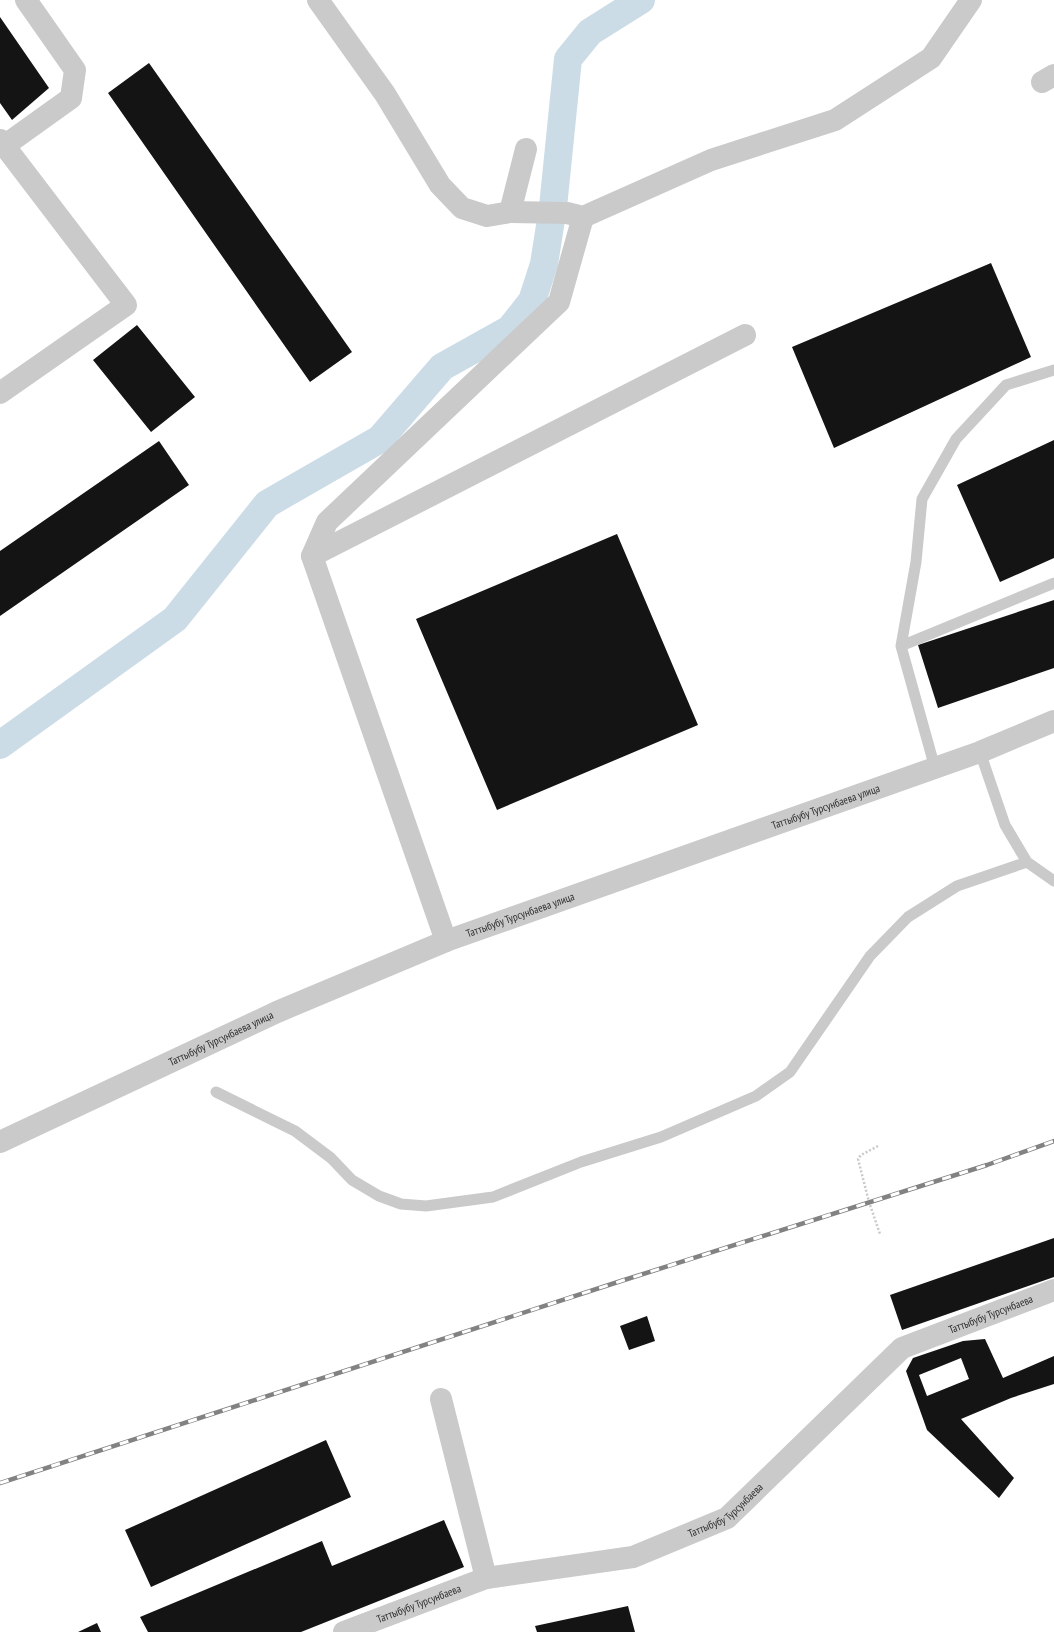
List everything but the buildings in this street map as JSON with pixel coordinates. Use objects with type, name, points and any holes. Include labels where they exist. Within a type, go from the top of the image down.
[{"type":"street","points":[[0,393],[126,305],[2,143],[71,98],[75,70],[26,0]]},
{"type":"street","points":[[318,0],[385,94],[440,185],[462,208],[487,216],[510,212],[533,211],[575,215],[711,160],[835,120],[931,58],[971,0]]},
{"type":"street","points":[[510,212],[526,149]]},
{"type":"street","points":[[446,941],[312,556],[327,522],[559,302],[575,215]]},
{"type":"street","points":[[312,556],[745,335]]},
{"type":"street","name":"Таттыбубу Турсунбаева улица","points":[[0,1142],[276,1012],[446,941],[980,752],[1054,721]]},
{"type":"street","name":"Таттыбубу Турсунбаева","points":[[344,1632],[486,1578],[633,1557],[727,1518],[902,1348],[1054,1290]]},
{"type":"street","points":[[441,1399],[486,1578]]},
{"type":"lane","points":[[935,768],[901,646],[916,562],[922,499],[956,439],[1006,385],[1054,370]]},
{"type":"lane","points":[[901,646],[1054,583]]},
{"type":"lane","points":[[980,752],[1005,825],[1027,862],[1054,881]]},
{"type":"lane","points":[[216,1092],[295,1131],[331,1158],[352,1180],[380,1196],[401,1204],[426,1206],[493,1197],[581,1162],[660,1137],[756,1096],[790,1072],[870,956],[908,917],[957,886],[1027,862]]},
{"type":"path","points":[[878,1146],[861,1155],[858,1159],[869,1202],[880,1234]]},
{"type":"waterway","points":[[0,745],[175,619],[267,504],[380,439],[442,367],[510,329],[532,301],[544,264],[553,207],[568,59],[590,32],[641,0]]},
{"type":"railway","points":[[0,1483],[621,1281],[987,1165],[1054,1141]]}]
